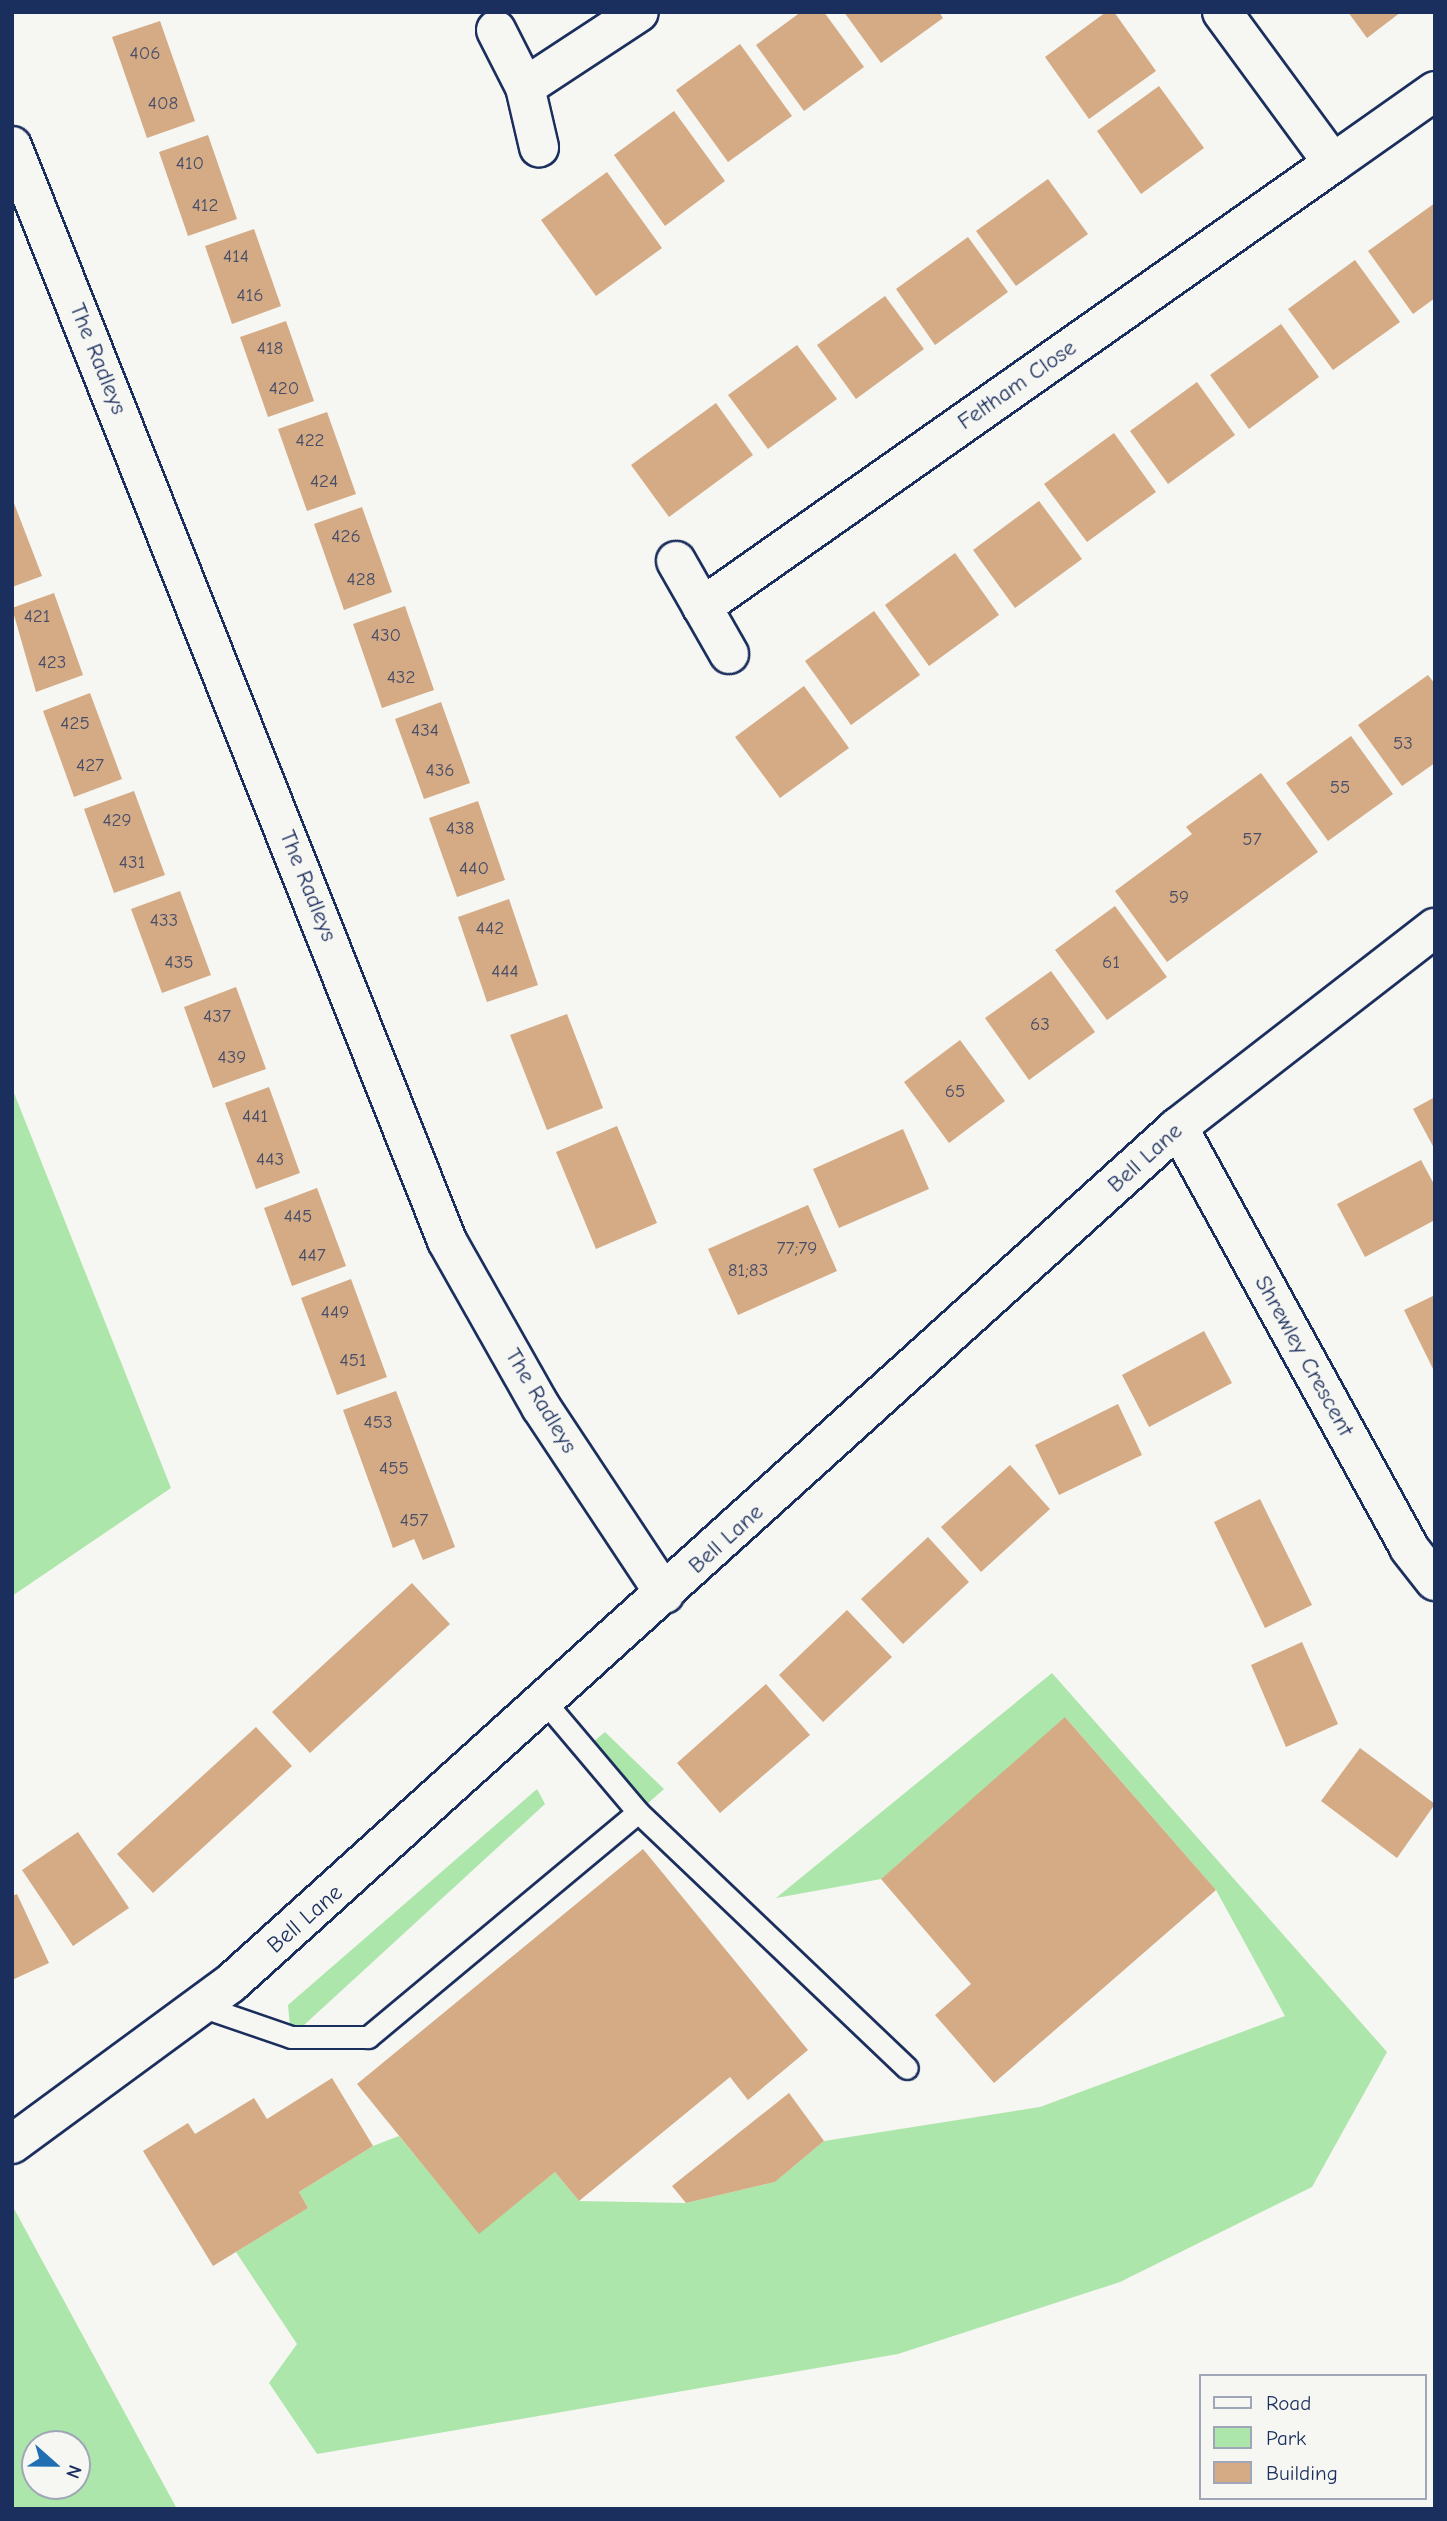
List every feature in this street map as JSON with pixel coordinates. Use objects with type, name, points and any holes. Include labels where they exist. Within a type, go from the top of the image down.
[{"type":"street","points":[[525,88],[639,12]]},
{"type":"street","points":[[1222,12],[1333,163]]},
{"type":"street","points":[[496,30],[525,88],[539,147]]},
{"type":"street","name":"Feltham Close","points":[[702,607],[1435,91]]},
{"type":"street","name":"The Radleys","points":[[12,146],[447,1241],[541,1407],[665,1594]]},
{"type":"street","points":[[676,561],[729,654]]},
{"type":"street","name":"Bell Lane","points":[[12,2144],[201,2006],[547,1703],[1178,1127],[1435,928]]},
{"type":"street","name":"Shrewley Crescent","points":[[1178,1127],[1409,1548],[1435,1581]]},
{"type":"lane","points":[[547,1703],[638,1812],[907,2068]]},
{"type":"lane","points":[[201,2006],[291,2038],[368,2037],[638,1812]]},
{"type":"green space","points":[[12,1088],[171,1488],[12,1596]]},
{"type":"green space","points":[[1052,1673],[1387,2052],[1312,2187],[1120,2282],[898,2354],[317,2454],[269,2383],[297,2344],[236,2252],[308,2208],[299,2192],[373,2146],[399,2136],[479,2233],[555,2172],[579,2201],[686,2203],[775,2182],[824,2141],[1040,2107],[1285,2016],[1216,1890],[1066,1718],[881,1879],[776,1898]]},
{"type":"green space","points":[[605,1732],[664,1789],[638,1812],[587,1747]]},
{"type":"green space","points":[[537,1789],[545,1804],[291,2037],[288,2005]]},
{"type":"green space","points":[[12,2205],[177,2509],[12,2509]]},
{"type":"building","points":[[801,12],[824,12],[864,67],[804,111],[756,45]]},
{"type":"building","points":[[844,12],[939,12],[943,18],[881,63]]},
{"type":"building","points":[[1106,12],[1114,12],[1156,71],[1089,119],[1045,57]]},
{"type":"building","points":[[1348,12],[1401,12],[1367,38]]},
{"type":"building","points":[[160,21],[195,121],[147,138],[112,37]]},
{"type":"building","points":[[740,44],[792,116],[728,162],[676,90]]},
{"type":"building","points":[[1159,86],[1204,148],[1141,194],[1097,131]]},
{"type":"building","points":[[674,111],[725,181],[665,226],[614,155]]},
{"type":"building","points":[[208,135],[237,219],[188,236],[159,152]]},
{"type":"building","points":[[607,172],[662,248],[596,296],[541,220]]},
{"type":"building","points":[[1048,179],[1088,234],[1016,286],[976,231]]},
{"type":"building","points":[[1435,203],[1435,298],[1413,314],[1368,251]]},
{"type":"building","points":[[254,229],[281,306],[232,324],[205,246]]},
{"type":"building","points":[[968,237],[1008,292],[935,345],[896,289]]},
{"type":"building","points":[[1355,260],[1400,322],[1333,370],[1288,309]]},
{"type":"building","points":[[885,296],[924,349],[856,399],[817,345]]},
{"type":"building","points":[[286,321],[314,401],[268,417],[240,337]]},
{"type":"building","points":[[1281,324],[1319,377],[1249,429],[1210,375]]},
{"type":"building","points":[[797,345],[837,399],[768,449],[728,395]]},
{"type":"building","points":[[1197,382],[1235,435],[1168,484],[1130,431]]},
{"type":"building","points":[[716,403],[753,455],[669,517],[631,465]]},
{"type":"building","points":[[327,412],[356,494],[307,511],[278,429]]},
{"type":"building","points":[[1114,433],[1156,492],[1087,542],[1044,484]]},
{"type":"building","points":[[12,498],[42,576],[12,587]]},
{"type":"building","points":[[1039,501],[1082,559],[1015,608],[973,550]]},
{"type":"building","points":[[362,507],[392,592],[344,610],[314,524]]},
{"type":"building","points":[[955,553],[999,615],[929,666],[885,605]]},
{"type":"building","points":[[54,593],[83,675],[36,692],[12,608]]},
{"type":"building","points":[[405,606],[434,690],[382,708],[353,624]]},
{"type":"building","points":[[874,611],[920,675],[851,725],[805,661]]},
{"type":"building","points":[[1428,675],[1435,684],[1435,763],[1402,786],[1358,725]]},
{"type":"building","points":[[804,686],[849,748],[780,798],[735,737]]},
{"type":"building","points":[[90,693],[122,779],[74,797],[43,711]]},
{"type":"building","points":[[441,702],[470,783],[424,799],[395,719]]},
{"type":"building","points":[[1351,736],[1393,794],[1328,841],[1286,783]]},
{"type":"building","points":[[1261,773],[1318,852],[1167,962],[1115,891],[1192,834],[1186,827]]},
{"type":"building","points":[[134,791],[165,875],[114,893],[84,809]]},
{"type":"building","points":[[478,801],[505,880],[457,897],[429,818]]},
{"type":"building","points":[[180,891],[211,975],[162,993],[131,909]]},
{"type":"building","points":[[509,899],[538,985],[487,1002],[458,917]]},
{"type":"building","points":[[1115,906],[1167,977],[1107,1020],[1055,950]]},
{"type":"building","points":[[1051,971],[1095,1032],[1029,1080],[985,1018]]},
{"type":"building","points":[[236,987],[266,1069],[213,1088],[184,1007]]},
{"type":"building","points":[[567,1014],[603,1108],[547,1130],[510,1035]]},
{"type":"building","points":[[960,1040],[1005,1101],[949,1143],[904,1082]]},
{"type":"building","points":[[269,1087],[300,1173],[256,1189],[225,1103]]},
{"type":"building","points":[[1435,1097],[1435,1150],[1413,1109]]},
{"type":"building","points":[[617,1126],[657,1223],[596,1249],[556,1152]]},
{"type":"building","points":[[903,1129],[929,1189],[839,1228],[813,1169]]},
{"type":"building","points":[[1421,1160],[1435,1186],[1435,1220],[1365,1257],[1337,1204]]},
{"type":"building","points":[[317,1188],[346,1266],[292,1286],[264,1208]]},
{"type":"building","points":[[808,1205],[837,1271],[738,1315],[708,1249]]},
{"type":"building","points":[[351,1279],[387,1377],[337,1395],[301,1298]]},
{"type":"building","points":[[1435,1295],[1435,1373],[1404,1310]]},
{"type":"building","points":[[1204,1331],[1232,1383],[1149,1427],[1122,1375]]},
{"type":"building","points":[[396,1391],[455,1547],[423,1560],[414,1539],[393,1548],[343,1410]]},
{"type":"building","points":[[1118,1404],[1142,1455],[1059,1495],[1035,1445]]},
{"type":"building","points":[[1010,1465],[1050,1509],[981,1572],[941,1527]]},
{"type":"building","points":[[1260,1499],[1312,1605],[1265,1628],[1214,1522]]},
{"type":"building","points":[[928,1537],[969,1582],[903,1644],[861,1599]]},
{"type":"building","points":[[412,1583],[450,1624],[310,1753],[272,1712]]},
{"type":"building","points":[[847,1610],[892,1657],[823,1722],[779,1675]]},
{"type":"building","points":[[1302,1642],[1338,1724],[1286,1747],[1251,1665]]},
{"type":"building","points":[[766,1684],[810,1735],[720,1813],[677,1763]]},
{"type":"building","points":[[1065,1717],[1216,1890],[994,2083],[935,2015],[971,1984],[881,1879]]},
{"type":"building","points":[[256,1727],[292,1766],[153,1893],[117,1854]]},
{"type":"building","points":[[1360,1748],[1435,1804],[1397,1858],[1321,1801]]},
{"type":"building","points":[[78,1832],[129,1908],[73,1946],[22,1870]]},
{"type":"building","points":[[643,1849],[808,2050],[748,2100],[730,2077],[579,2201],[555,2172],[479,2234],[357,2084]]},
{"type":"building","points":[[17,1894],[49,1963],[12,1980],[12,1896]]},
{"type":"building","points":[[332,2078],[373,2146],[299,2192],[308,2208],[213,2266],[143,2151],[188,2123],[195,2134],[254,2098],[267,2119]]},
{"type":"building","points":[[789,2093],[824,2141],[775,2182],[686,2203],[672,2186]]}]
